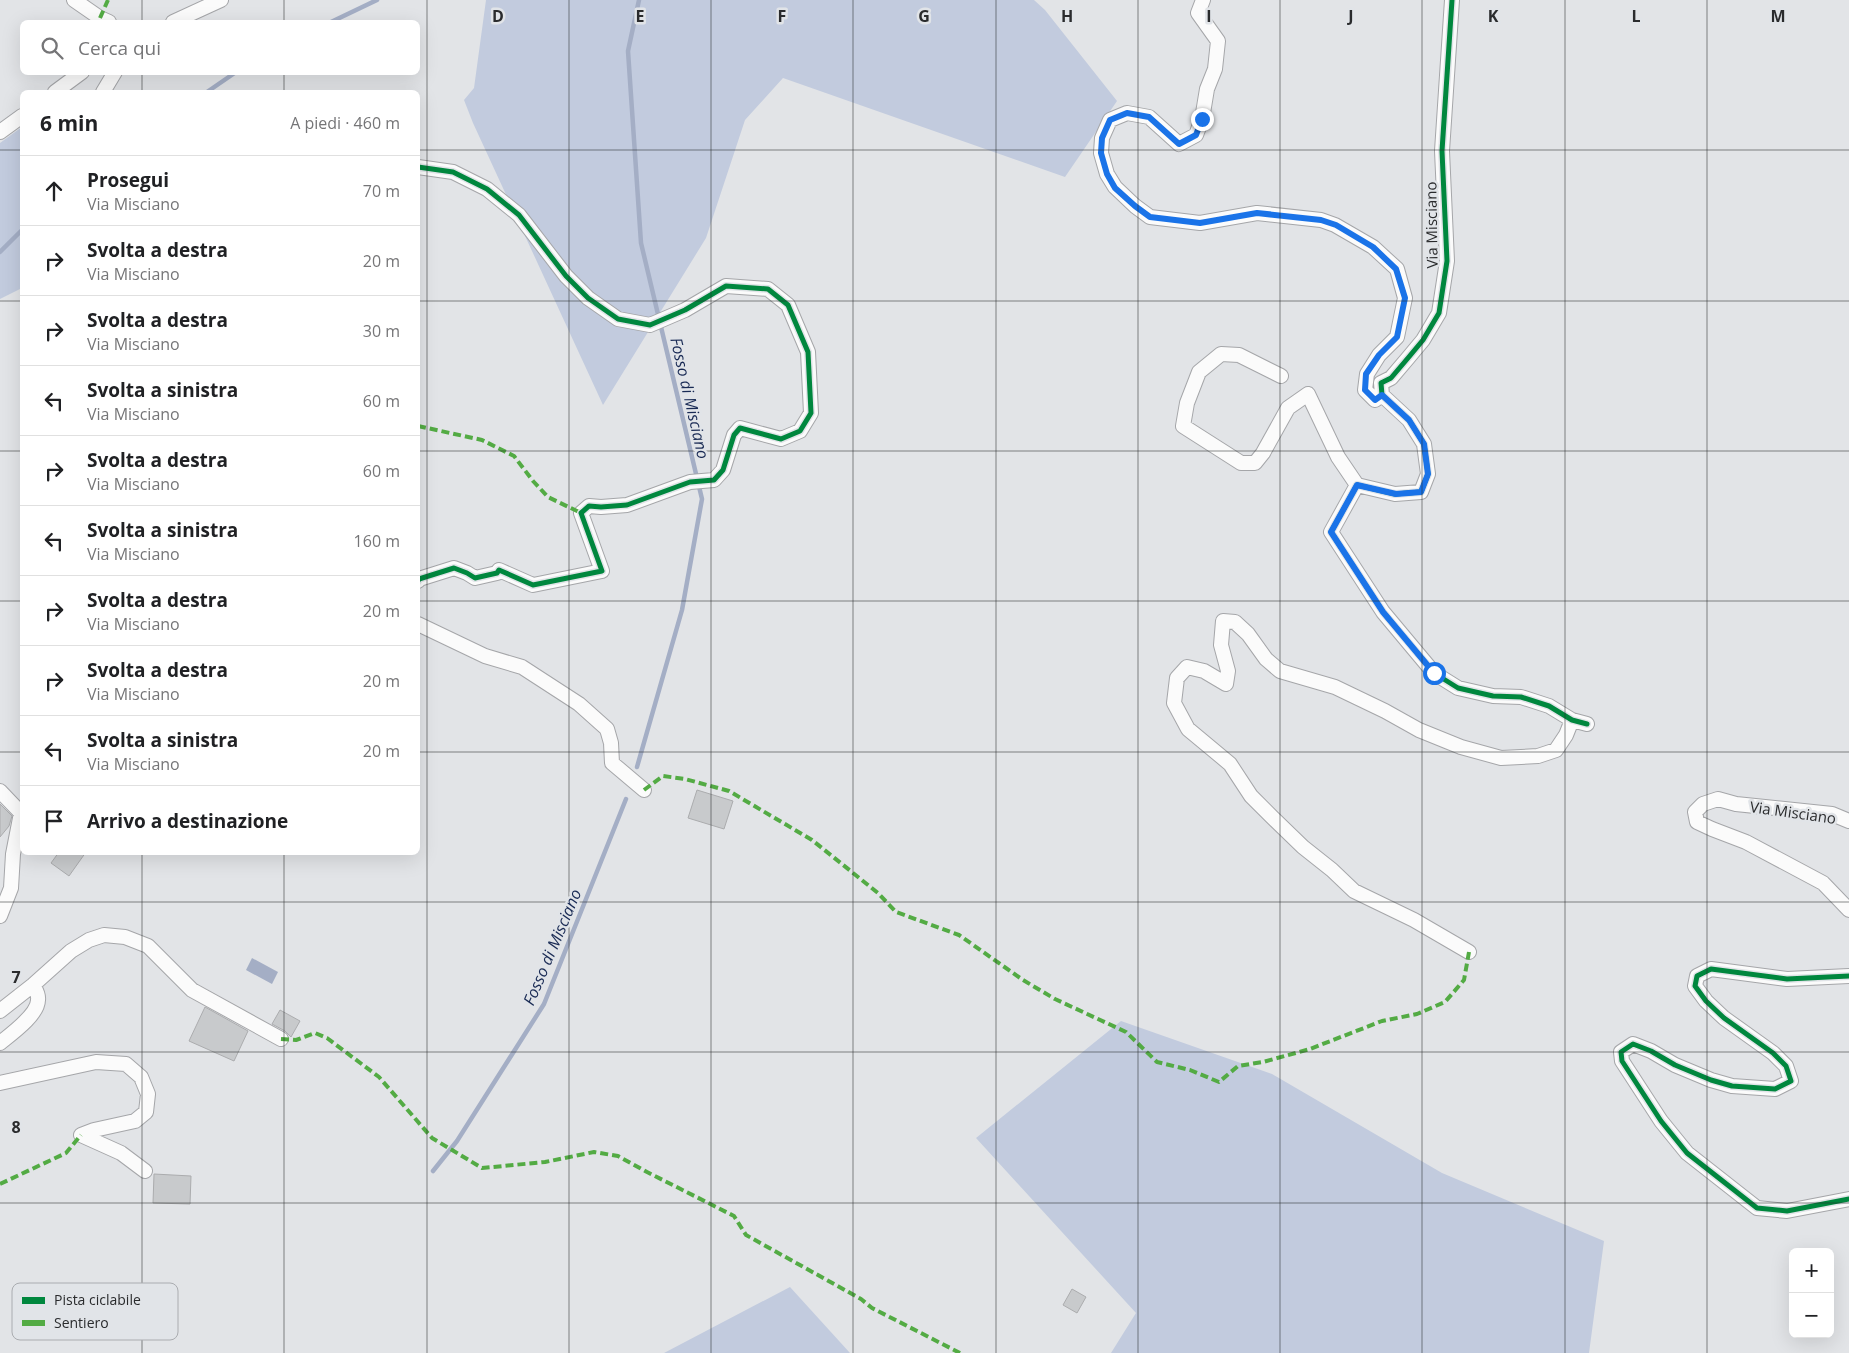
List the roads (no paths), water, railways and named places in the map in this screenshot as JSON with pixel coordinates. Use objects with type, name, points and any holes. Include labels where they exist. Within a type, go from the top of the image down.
[{"type":"street","points":[[74,0],[104,20]]},
{"type":"street","points":[[177,20],[221,0]]},
{"type":"street","points":[[1203,0],[1198,12],[1218,41],[1215,69],[1207,89],[1202,119],[1196,135],[1179,144],[1149,117],[1127,113],[1110,120],[1102,138],[1101,153],[1107,174],[1115,188],[1150,217],[1200,223],[1257,213],[1321,220],[1336,225],[1373,247],[1396,269],[1405,298],[1397,337],[1379,355],[1366,374],[1365,390],[1375,400],[1382,395],[1409,420],[1424,444],[1428,474],[1421,492],[1396,494],[1357,485],[1338,457],[1308,394],[1288,408],[1264,453],[1255,463],[1241,463],[1183,426],[1187,403],[1199,372],[1221,354],[1239,355],[1281,376]]},
{"type":"street","name":"Via Misciano","points":[[1382,395],[1381,383],[1391,378],[1408,358],[1423,340],[1439,314],[1447,261],[1442,151],[1452,0]]},
{"type":"street","points":[[58,90],[78,75]]},
{"type":"street","points":[[104,90],[113,75]]},
{"type":"street","points":[[0,132],[20,117]]},
{"type":"street","points":[[420,167],[452,172],[487,189],[519,215],[566,276],[588,298],[618,319],[650,325],[685,310],[726,286],[768,289],[788,305],[808,352],[811,413],[800,431],[781,439],[740,428],[734,435],[723,470],[714,480],[690,482],[627,505],[589,506],[582,514],[602,571],[533,585],[499,570],[497,573],[475,578],[454,568],[420,579]]},
{"type":"street","points":[[1357,485],[1331,532],[1383,612],[1434,673],[1458,688],[1492,696],[1521,697],[1549,706],[1572,720],[1587,724]]},
{"type":"street","points":[[1468,952],[1414,920],[1354,891],[1332,870],[1303,847],[1251,796],[1230,764],[1188,729],[1174,704],[1177,678],[1187,667],[1204,671],[1226,684],[1228,670],[1221,645],[1223,621],[1235,622],[1248,634],[1266,659],[1280,672],[1335,687],[1419,730],[1462,747],[1501,758],[1538,756],[1556,750],[1566,736],[1572,720]]},
{"type":"street","points":[[420,625],[485,656],[522,667],[579,704],[607,729],[611,744],[612,763],[644,790]]},
{"type":"street","points":[[0,791],[20,812]]},
{"type":"street","name":"Via Misciano","points":[[1849,821],[1832,814],[1736,804],[1718,799],[1704,804],[1695,812],[1697,822],[1746,842],[1823,883],[1849,910]]},
{"type":"street","points":[[0,916],[11,888],[13,854],[20,818]]},
{"type":"street","points":[[0,1011],[33,985],[71,950],[89,940],[104,935],[125,937],[148,946],[192,990],[281,1039]]},
{"type":"street","points":[[1849,976],[1787,979],[1748,972],[1711,969],[1697,976],[1695,986],[1706,1002],[1731,1023],[1773,1053],[1786,1066],[1791,1080],[1775,1089],[1732,1086],[1711,1080],[1675,1065],[1651,1051],[1632,1044],[1621,1052],[1622,1061],[1656,1113],[1687,1153],[1757,1208],[1788,1211],[1849,1199]]},
{"type":"street","points":[[0,1043],[17,1030],[36,1009],[38,1000],[33,985]]},
{"type":"street","points":[[0,1083],[96,1062],[126,1064],[141,1077],[148,1094],[146,1112],[135,1121],[94,1130],[81,1136],[121,1153],[145,1171]]},
{"type":"waterway","points":[[335,20],[377,0]]},
{"type":"waterway","name":"Fosso di Misciano","points":[[637,767],[682,610],[702,499],[641,243],[628,51],[639,0]]},
{"type":"waterway","points":[[210,90],[232,75]]},
{"type":"waterway","points":[[0,252],[20,232]]},
{"type":"waterway","name":"Fosso di Misciano","points":[[433,1171],[457,1141],[544,1004],[626,799]]}]
